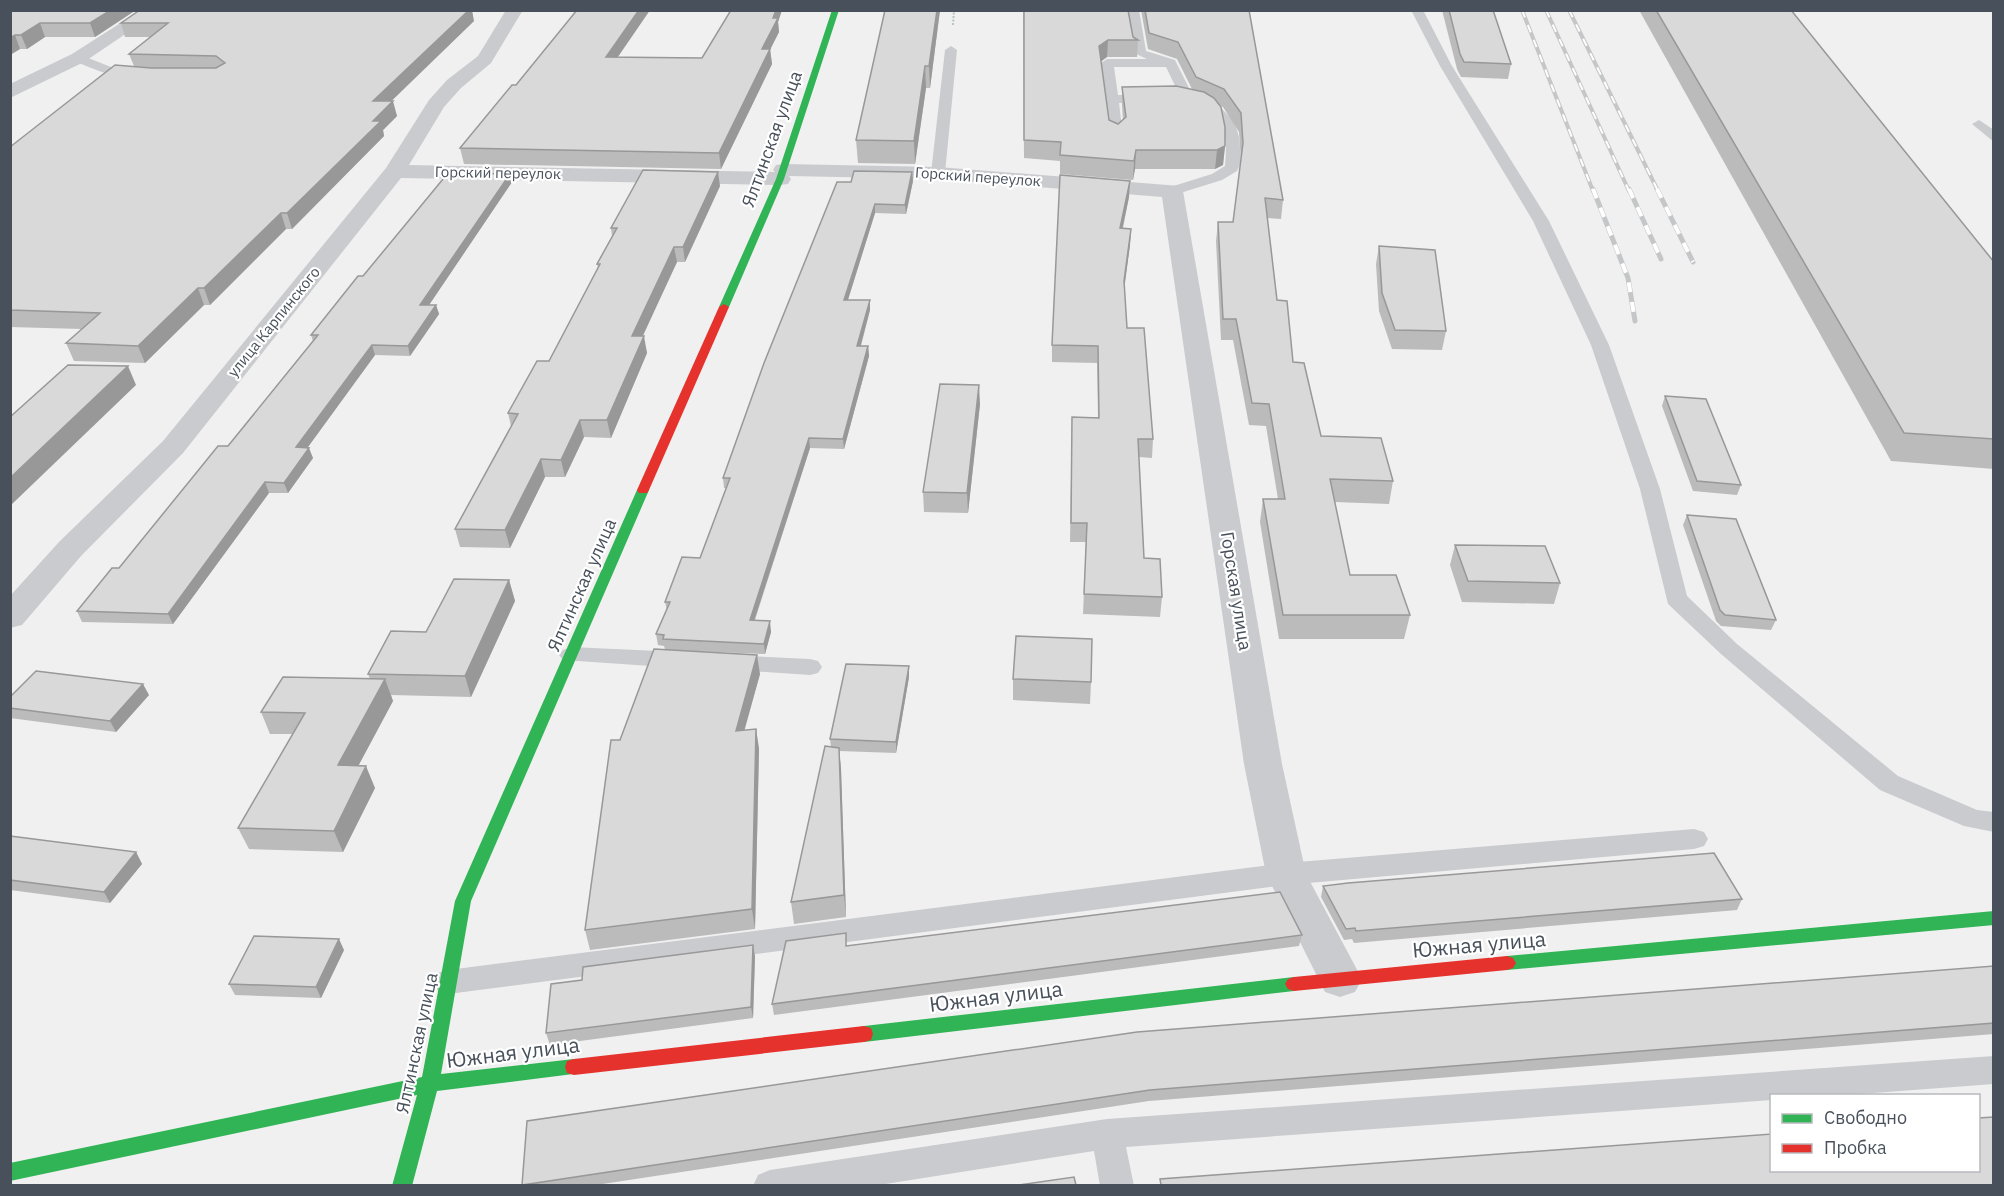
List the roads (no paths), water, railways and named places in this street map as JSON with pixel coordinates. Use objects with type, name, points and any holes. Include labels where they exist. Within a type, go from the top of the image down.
[{"type":"street","points":[[10,92],[78,58],[153,10]]},
{"type":"street","name":"улица Карпинского","points":[[10,617],[70,549],[173,447],[396,171],[436,104],[454,84],[485,59],[515,10]]},
{"type":"street","name":"Ялтинская улица","points":[[402,1185],[430,1084],[463,901],[782,174],[836,10]]},
{"type":"street","name":"Горский переулок","points":[[396,171],[938,173],[1172,190]]},
{"type":"street","name":"Горская улица","points":[[1172,190],[1263,764],[1286,874],[1340,979]]},
{"type":"street","name":"Южная улица","points":[[10,1172],[430,1084],[1340,979],[1994,918]]},
{"type":"lane","points":[[1133,10],[1140,53],[1171,63]]},
{"type":"lane","points":[[1416,10],[1446,66],[1542,221],[1600,345],[1650,489],[1676,599],[1729,649],[1889,783],[1973,819],[1994,822]]},
{"type":"lane","points":[[938,173],[951,50]]},
{"type":"lane","points":[[78,58],[110,71],[156,76]]},
{"type":"lane","points":[[1116,136],[1107,63],[1171,63]]},
{"type":"lane","points":[[1171,63],[1177,99]]},
{"type":"lane","points":[[1112,99],[1177,99],[1210,104],[1222,111],[1227,119],[1235,146],[1232,168],[1217,177],[1172,190]]},
{"type":"lane","points":[[1979,124],[1994,138]]},
{"type":"lane","points":[[571,655],[810,667]]},
{"type":"lane","points":[[448,982],[1286,874],[1694,839]]},
{"type":"lane","points":[[771,1185],[1107,1134],[1994,1070]]},
{"type":"lane","points":[[1107,1134],[1117,1185]]},
{"type":"railway","points":[[1522,10],[1593,191]]},
{"type":"railway","points":[[1546,10],[1629,191]]},
{"type":"railway","points":[[1569,10],[1658,191]]},
{"type":"railway","points":[[1593,189],[1628,278],[1635,321]]},
{"type":"railway","points":[[1629,189],[1661,259]]},
{"type":"railway","points":[[1657,189],[1693,262]]}]
